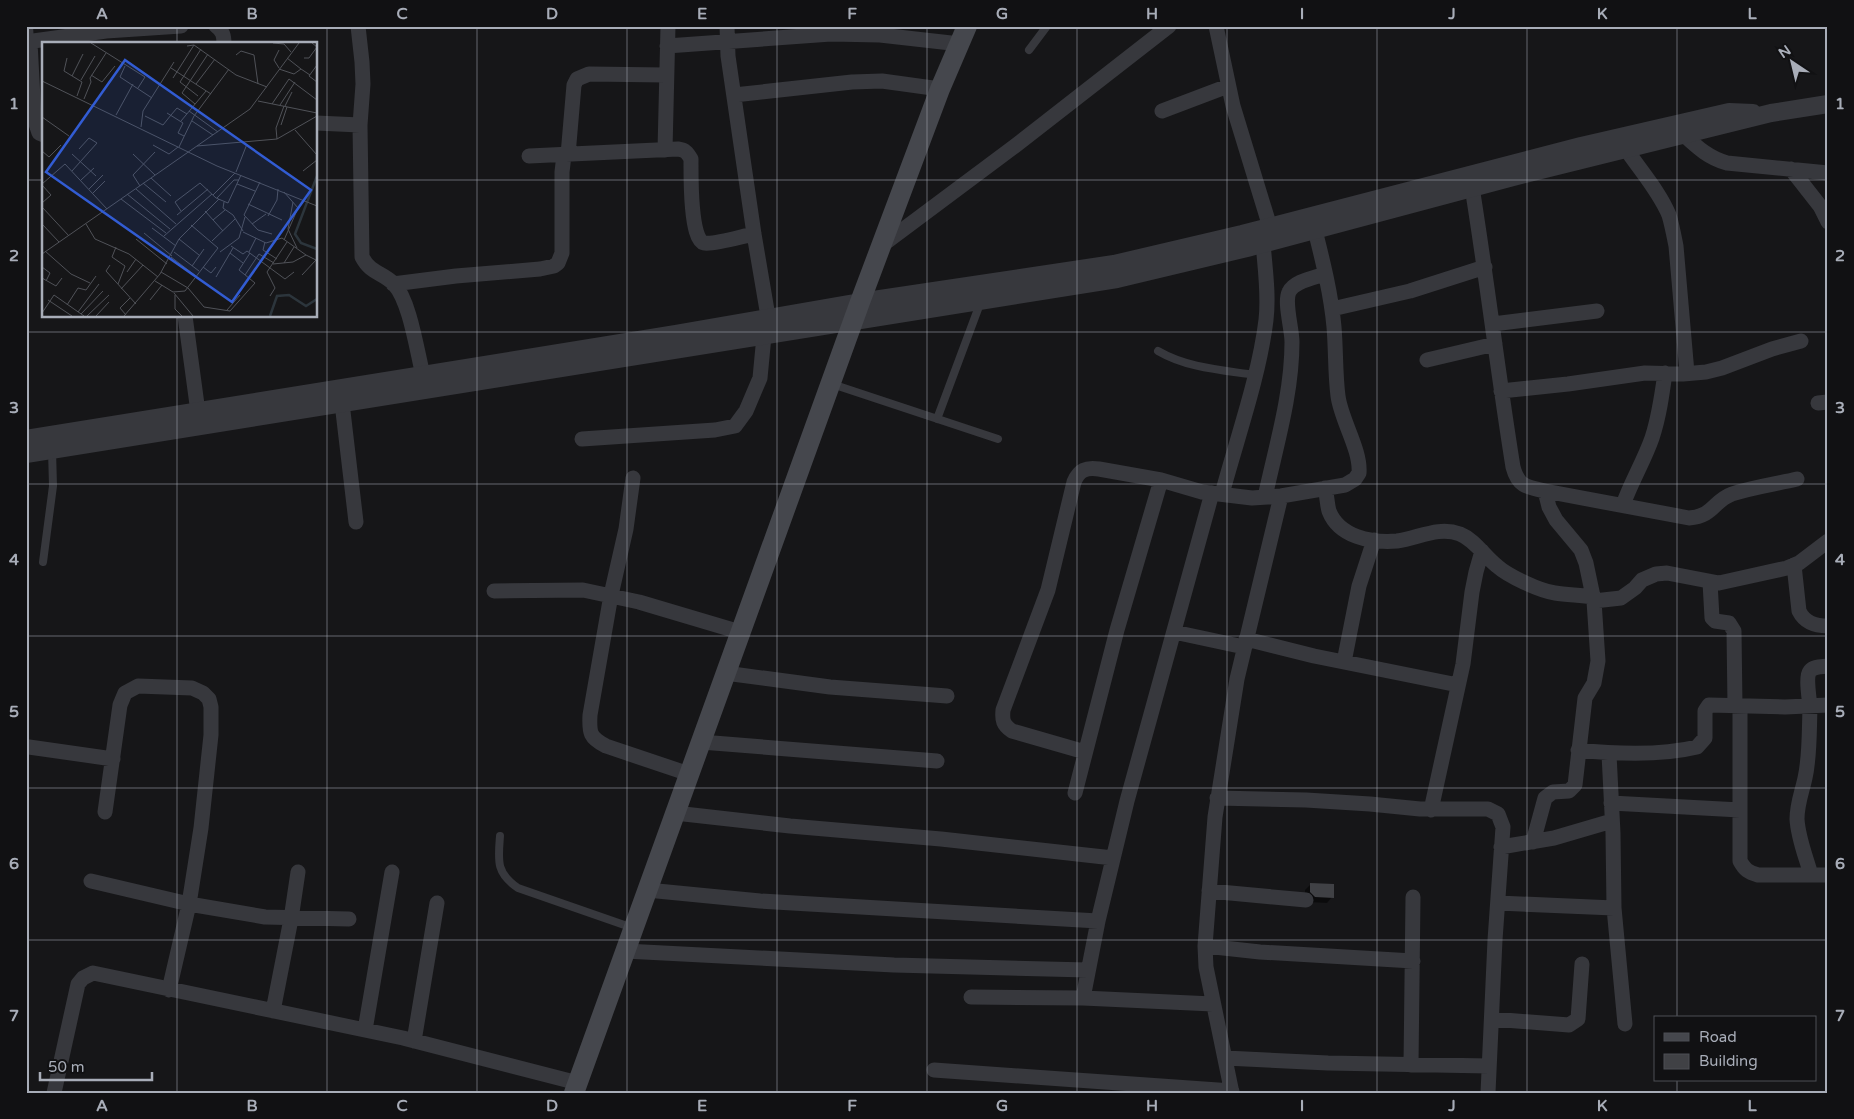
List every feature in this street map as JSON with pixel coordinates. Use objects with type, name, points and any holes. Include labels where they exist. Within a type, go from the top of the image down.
[{"type":"main road","points":[[576,1088],[852,322],[940,89],[963,35]]},
{"type":"street","points":[[37,135],[28,42],[106,31],[181,26]]},
{"type":"street","points":[[216,26],[222,32],[224,42]]},
{"type":"street","points":[[358,26],[363,77],[360,125],[362,257],[366,265],[393,284],[406,306],[423,375]]},
{"type":"street","points":[[665,150],[668,26]]},
{"type":"street","points":[[881,246],[1022,140],[1168,26]]},
{"type":"street","points":[[1216,26],[1228,86],[1270,227]]},
{"type":"street","points":[[667,46],[727,34],[963,35]]},
{"type":"street","points":[[582,439],[715,430],[734,426],[746,411],[760,378],[768,329],[727,34]]},
{"type":"street","points":[[393,284],[456,276],[540,269],[554,266],[558,263],[562,253],[562,172],[566,155],[574,85],[577,79],[588,74],[666,75]]},
{"type":"street","points":[[734,95],[852,82],[882,81],[940,89]]},
{"type":"street","points":[[1162,111],[1228,86]]},
{"type":"street","points":[[26,439],[423,375],[768,329],[852,322],[1116,278],[1263,244],[1472,187],[1771,113],[1828,104]]},
{"type":"street","points":[[26,454],[342,403],[768,329],[860,302],[1114,264],[1270,227],[1572,149],[1729,112],[1771,113]]},
{"type":"street","points":[[318,124],[360,125]]},
{"type":"street","points":[[1684,135],[1704,153],[1714,159],[1727,163],[1828,173]]},
{"type":"street","points":[[1626,149],[1659,198],[1669,216],[1673,230],[1687,373]]},
{"type":"street","points":[[529,156],[684,150],[691,159],[694,226],[698,240],[704,243],[754,234]]},
{"type":"street","points":[[1791,169],[1820,206],[1828,222]]},
{"type":"street","points":[[1472,187],[1515,476],[1522,485],[1689,518],[1700,517],[1709,513],[1730,494],[1797,479]]},
{"type":"street","points":[[1085,752],[1012,731],[1006,727],[1002,720],[1003,710],[1048,590],[1077,474],[1082,470],[1090,468],[1161,480],[1202,492],[1252,498],[1281,496],[1345,485],[1355,479],[1359,473],[1360,468],[1338,397],[1332,309],[1315,230]]},
{"type":"street","points":[[1083,998],[1098,921],[1127,801],[1174,632],[1254,376],[1267,318],[1263,244]]},
{"type":"street","points":[[1332,309],[1410,290],[1485,267]]},
{"type":"street","points":[[1265,497],[1292,359],[1290,320],[1286,300],[1288,293],[1296,284],[1326,274]]},
{"type":"street","points":[[1492,324],[1597,311]]},
{"type":"street","points":[[185,318],[198,412]]},
{"type":"street","points":[[1501,391],[1568,384],[1629,374],[1706,372],[1801,341]]},
{"type":"street","points":[[1427,360],[1495,344]]},
{"type":"street","points":[[1623,506],[1629,488],[1652,438],[1658,418],[1665,373]]},
{"type":"street","points":[[342,403],[356,522]]},
{"type":"street","points":[[633,478],[626,529],[611,595],[590,715],[590,733],[596,740],[606,746],[689,774]]},
{"type":"street","points":[[1074,793],[1131,579],[1161,480]]},
{"type":"street","points":[[1325,488],[1329,510],[1341,529],[1351,535],[1374,540],[1397,541],[1442,530],[1462,535],[1504,572],[1554,593],[1593,599],[1621,598],[1635,588],[1642,580],[1656,574],[1667,574],[1719,583],[1732,581],[1794,565],[1828,541]]},
{"type":"street","points":[[1533,842],[1545,798],[1553,792],[1568,791],[1575,785],[1585,698],[1594,683],[1598,661],[1593,599],[1586,563],[1581,550],[1556,520],[1549,507],[1545,491]]},
{"type":"street","points":[[934,1070],[1232,1092],[1206,967],[1205,946],[1209,891],[1217,798],[1235,688],[1281,496]]},
{"type":"street","points":[[1344,662],[1359,586],[1374,540]]},
{"type":"street","points":[[1431,810],[1463,664],[1476,572],[1482,551]]},
{"type":"street","points":[[1794,565],[1799,612],[1802,617],[1814,625],[1828,626]]},
{"type":"street","points":[[1710,582],[1712,618],[1729,623],[1734,631],[1738,706],[1740,861],[1748,872],[1758,875],[1828,875]]},
{"type":"street","points":[[494,591],[565,589],[611,595],[740,632]]},
{"type":"street","points":[[1174,632],[1245,643],[1458,685]]},
{"type":"street","points":[[1811,875],[1797,819],[1809,756],[1810,706],[1808,676],[1810,671],[1816,667],[1828,666]]},
{"type":"street","points":[[726,673],[830,687],[947,696]]},
{"type":"street","points":[[105,812],[122,696],[129,689],[138,686],[192,688],[203,693],[209,699],[211,707],[210,744],[201,828],[189,904],[169,990]]},
{"type":"street","points":[[1578,750],[1609,754],[1697,746],[1705,738],[1704,717],[1706,708],[1714,704],[1738,706],[1828,705]]},
{"type":"street","points":[[701,742],[937,762]]},
{"type":"street","points":[[29,747],[113,759]]},
{"type":"street","points":[[1609,754],[1614,908],[1625,1024]]},
{"type":"street","points":[[1217,798],[1306,800],[1431,810],[1488,809],[1494,811],[1501,819],[1503,827],[1488,1093]]},
{"type":"street","points":[[1611,803],[1740,810]]},
{"type":"street","points":[[675,813],[1113,858]]},
{"type":"street","points":[[1501,847],[1554,838],[1612,821]]},
{"type":"street","points":[[273,1011],[298,872]]},
{"type":"street","points":[[365,1030],[392,872]]},
{"type":"street","points":[[90,881],[189,904],[265,917],[349,919]]},
{"type":"street","points":[[647,890],[760,901],[1098,921]]},
{"type":"street","points":[[1209,891],[1306,900]]},
{"type":"street","points":[[1411,1065],[1413,897]]},
{"type":"street","points":[[414,1041],[437,903]]},
{"type":"street","points":[[1498,903],[1614,908]]},
{"type":"street","points":[[1205,946],[1260,952],[1413,961]]},
{"type":"street","points":[[625,951],[884,965],[1088,970]]},
{"type":"street","points":[[1492,1019],[1569,1025],[1574,1023],[1578,1019],[1582,964]]},
{"type":"street","points":[[54,1093],[78,984],[82,978],[93,973],[414,1041],[576,1088]]},
{"type":"street","points":[[971,997],[1083,998],[1213,1004]]},
{"type":"street","points":[[1225,1058],[1328,1063],[1489,1066]]},
{"type":"lane","points":[[28,42],[29,26]]},
{"type":"lane","points":[[1029,50],[1048,26]]},
{"type":"lane","points":[[937,419],[981,300]]},
{"type":"lane","points":[[1158,351],[1174,359],[1194,365],[1254,376]]},
{"type":"lane","points":[[830,384],[998,439]]},
{"type":"lane","points":[[43,562],[53,486],[52,450]]},
{"type":"lane","points":[[500,836],[498,862],[502,875],[518,888],[634,928]]},
{"type":"building","points":[[1310,883],[1334,884],[1334,898],[1315,897],[1310,892]]}]
